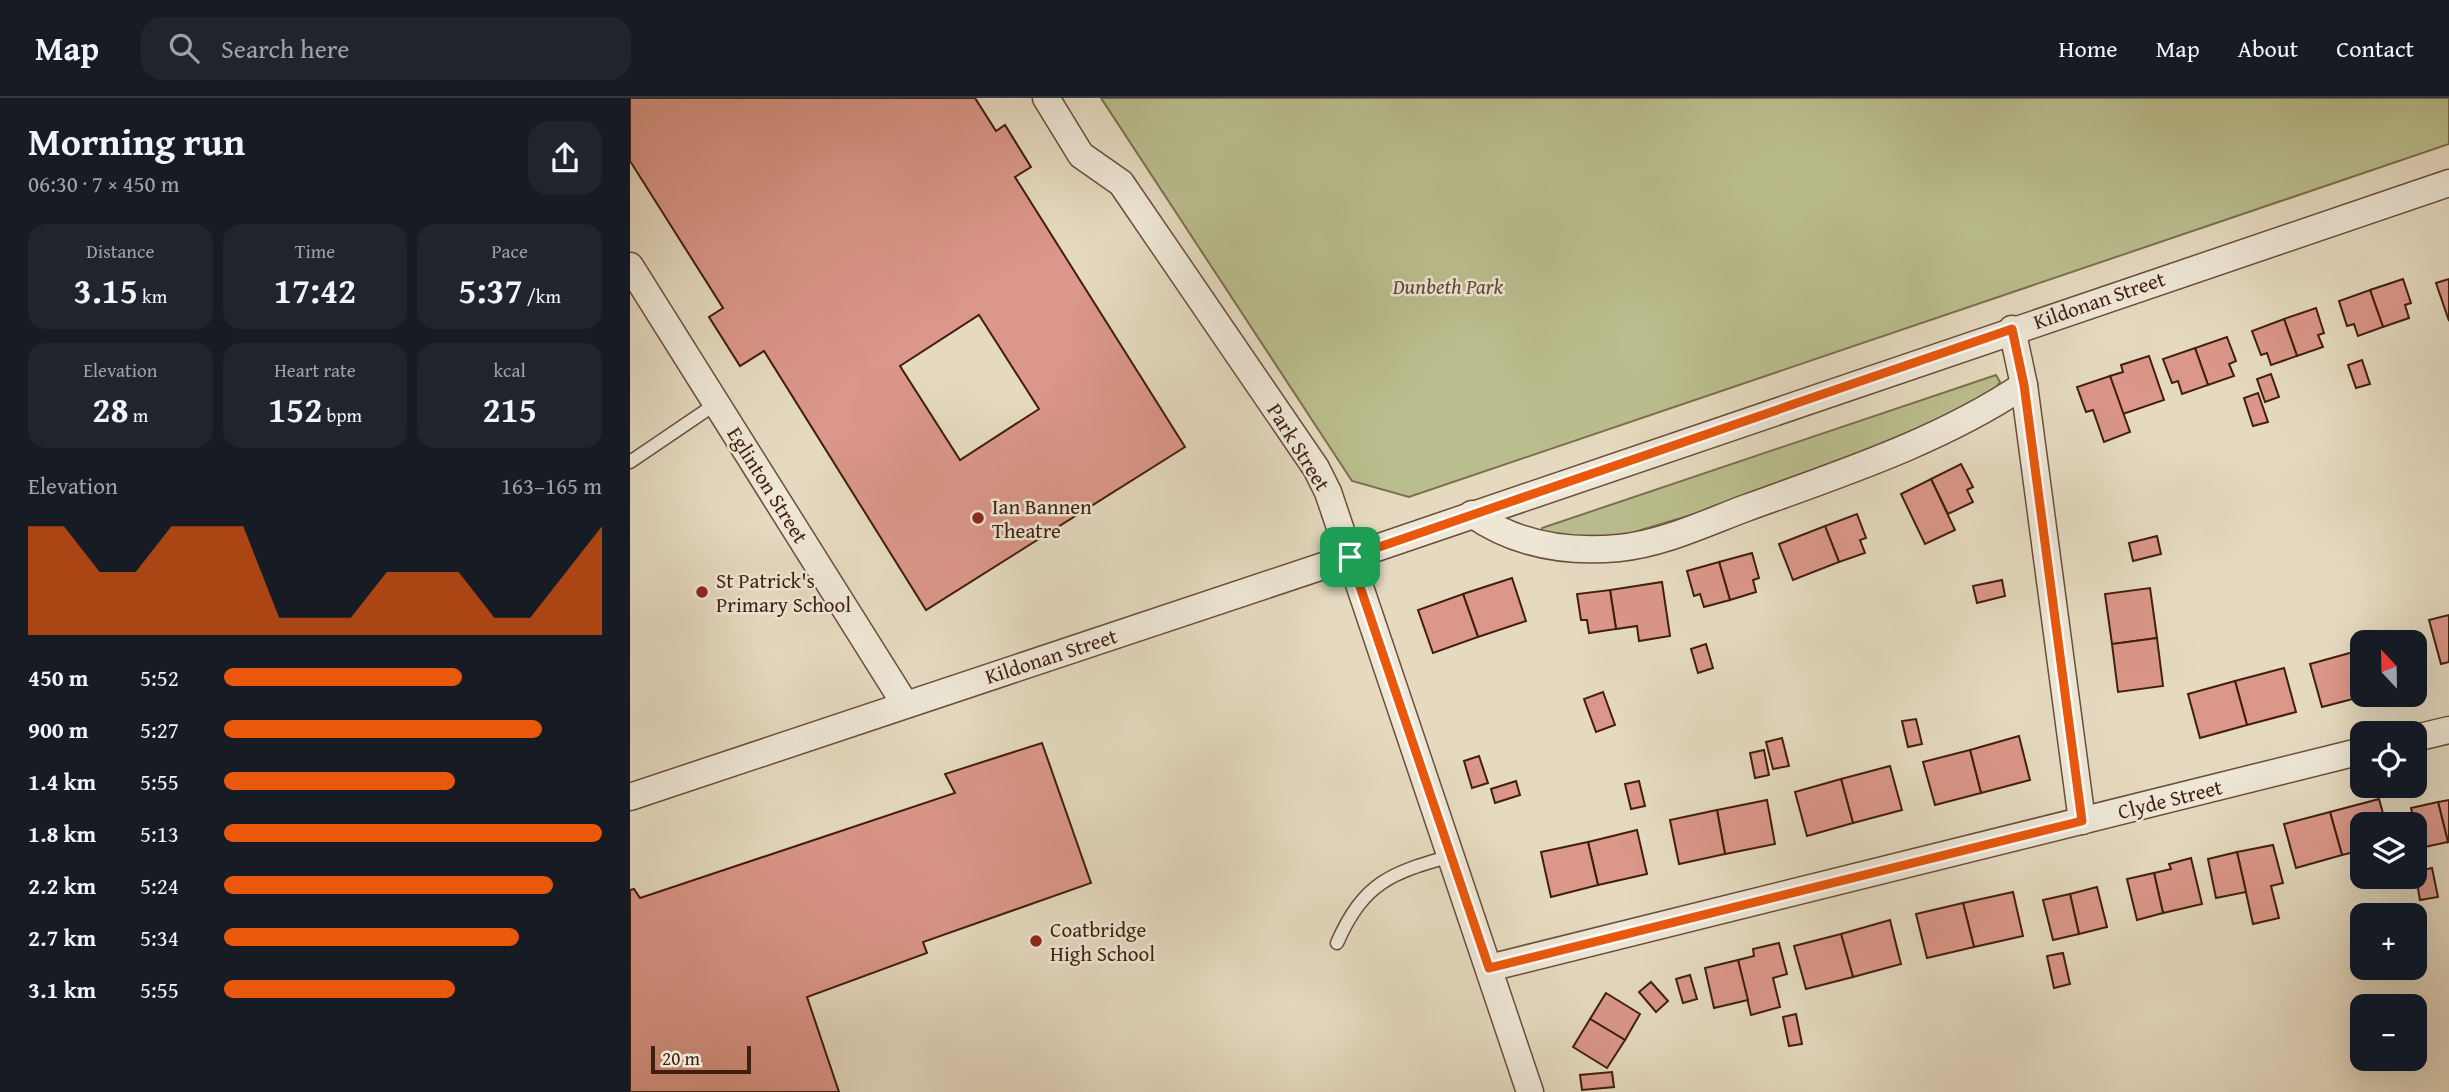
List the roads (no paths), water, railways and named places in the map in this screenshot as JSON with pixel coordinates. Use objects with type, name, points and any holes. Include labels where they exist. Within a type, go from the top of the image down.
[{"type":"street","name":"Park Street","points":[[1046,98],[1081,155],[1121,183],[1316,468],[1339,520],[1530,1092]]},
{"type":"street","name":"Kildonan Street","points":[[630,797],[1350,557],[2012,329],[2449,183]]},
{"type":"street","name":"Eglinton Street","points":[[630,266],[905,704]]},
{"type":"street","points":[[2012,329],[2024,385],[2082,821]]},
{"type":"street","points":[[1472,514],[1497,531],[1532,544],[1620,548],[1707,523],[1829,478],[1997,403],[2024,385]]},
{"type":"street","points":[[2427,735],[2449,730]]},
{"type":"street","name":"Clyde Street","points":[[1489,968],[2350,754]]},
{"type":"lane","points":[[630,462],[717,403]]},
{"type":"lane","points":[[1337,943],[1362,897],[1400,871],[1451,856]]},
{"type":"place","name":"Ian Bannen Theatre","points":[[978,518]]},
{"type":"place","name":"St Patrick's Primary School","points":[[702,592]]},
{"type":"place","name":"Coatbridge High School","points":[[1036,941]]},
{"type":"park label","name":"Dunbeth Park","points":[[1448,286]]}]
